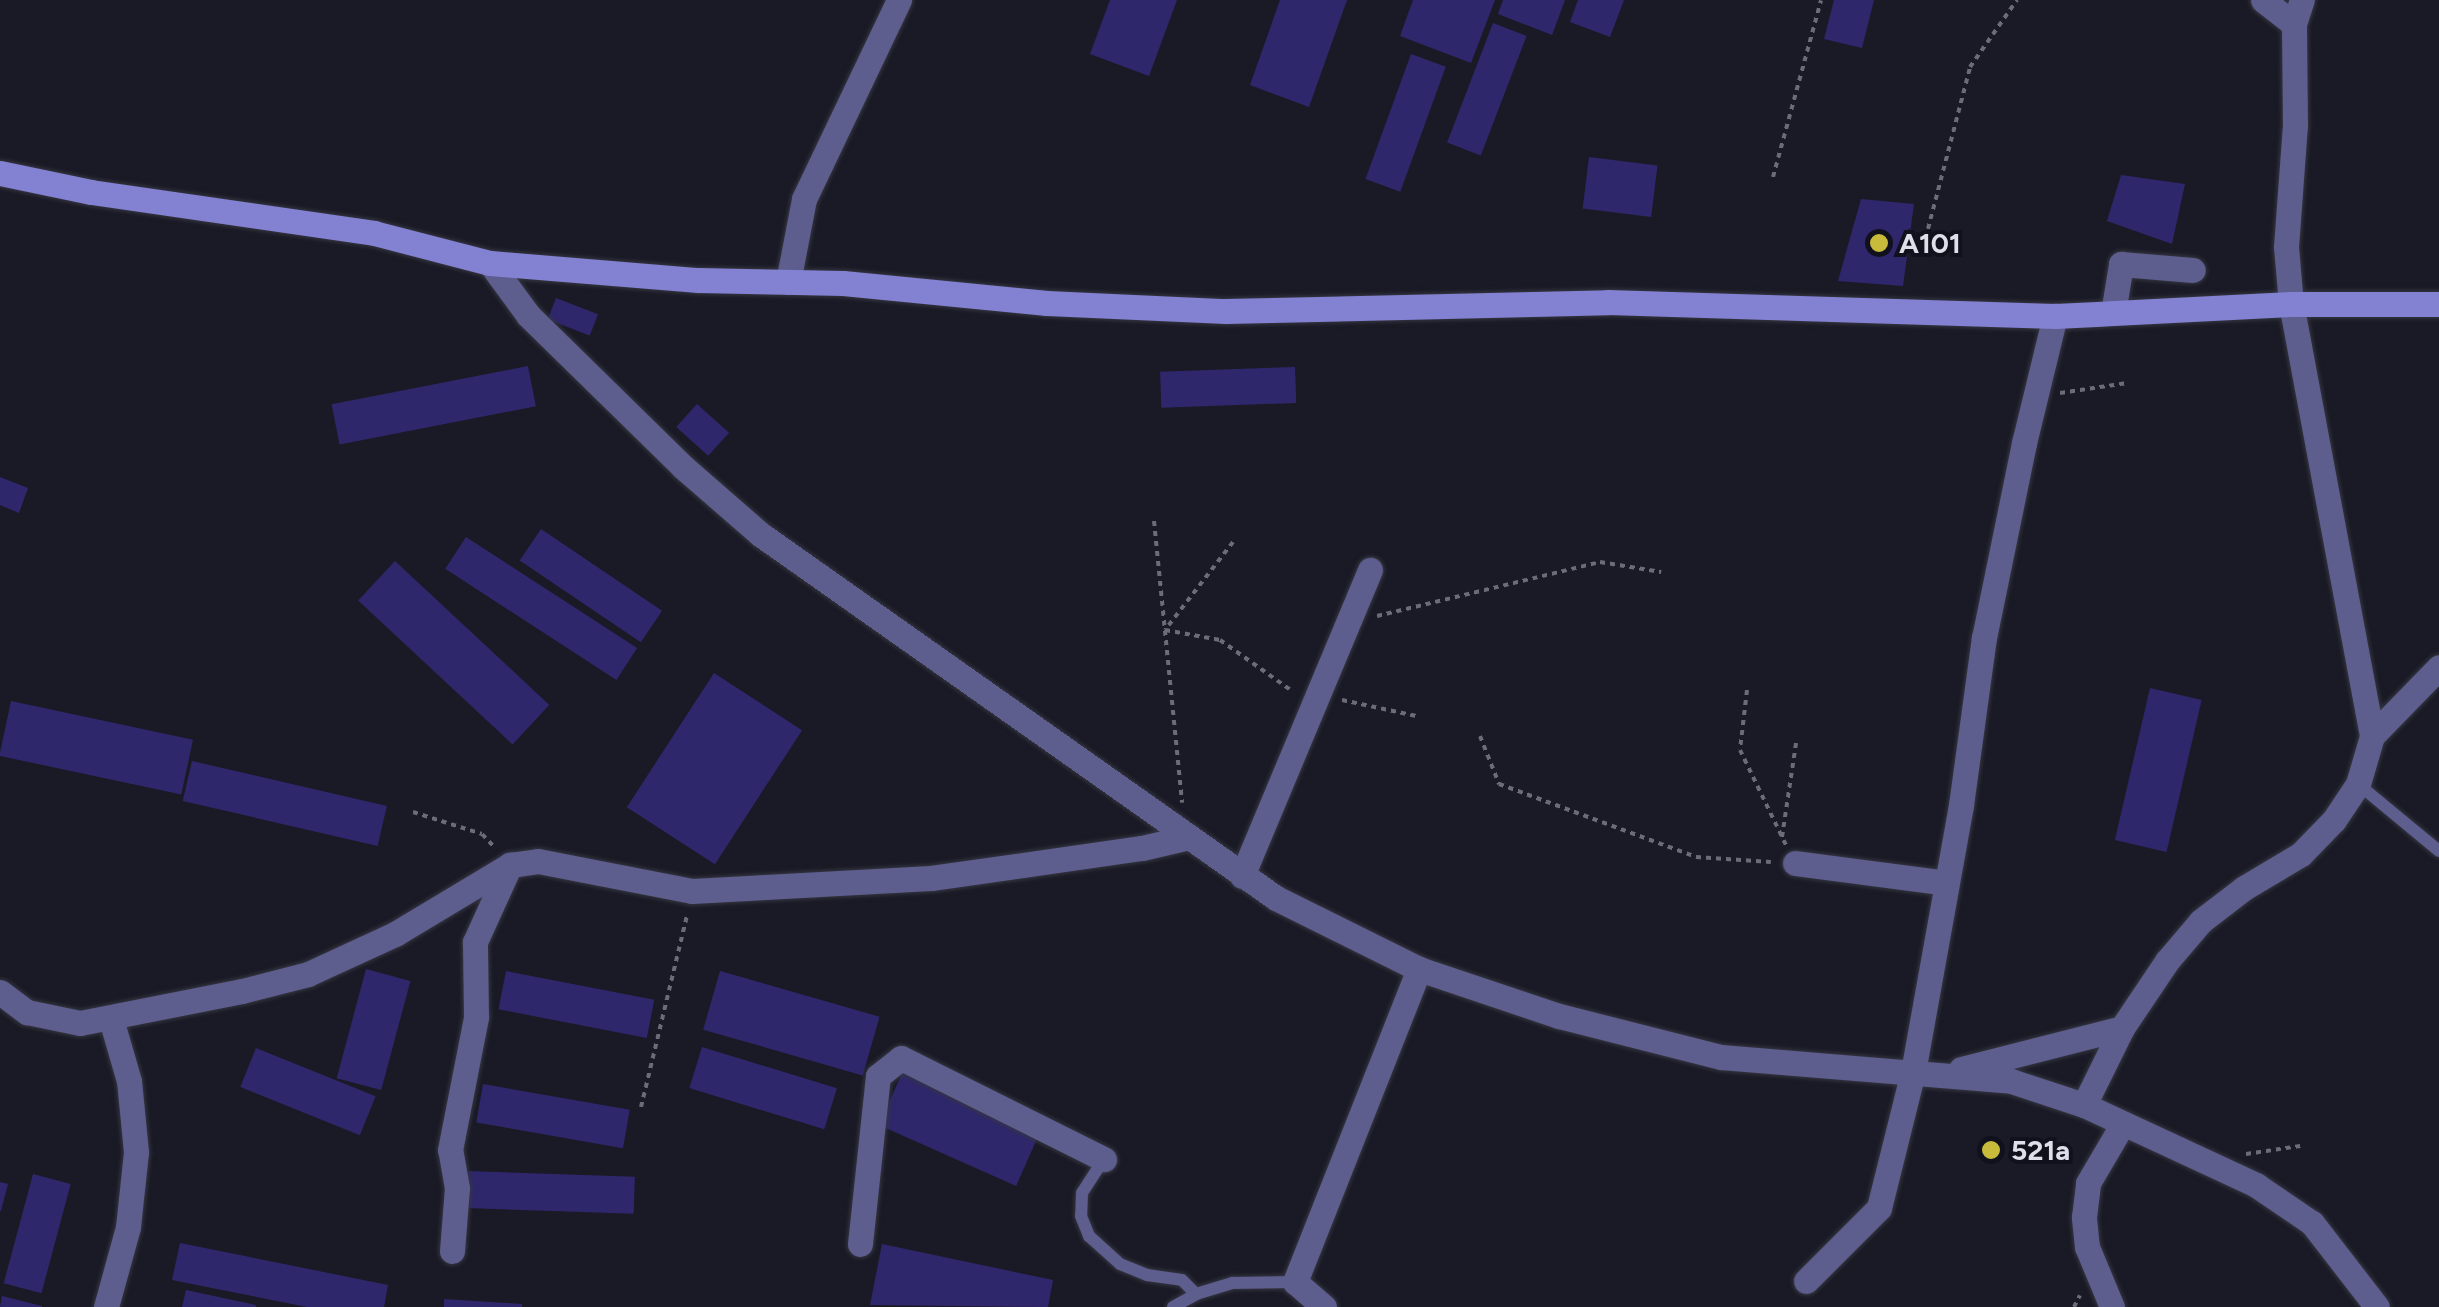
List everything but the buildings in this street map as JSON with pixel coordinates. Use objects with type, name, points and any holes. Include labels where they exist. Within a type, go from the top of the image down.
[{"type":"street","points":[[788,282],[804,199],[899,0]]},
{"type":"street","points":[[2084,1104],[2122,1028],[2201,921],[2244,888],[2301,854],[2334,820],[2358,784],[2372,736],[2291,304],[2286,247],[2298,12],[2263,0]]},
{"type":"street","points":[[0,173],[90,192],[374,233],[490,264],[698,280],[843,283],[1047,303],[1226,311],[1608,302],[2055,316],[2291,304],[2439,304]]},
{"type":"street","points":[[490,264],[528,315],[683,467],[760,534],[891,623],[1185,838],[1276,898],[1419,970],[1559,1016],[1721,1057],[2011,1081],[2084,1104],[2230,1173],[2312,1223],[2377,1307]]},
{"type":"street","points":[[2112,313],[2122,264],[2193,270]]},
{"type":"street","points":[[1806,1281],[1878,1208],[1913,1072],[1984,638],[2055,316]]},
{"type":"street","points":[[1242,876],[1370,570]]},
{"type":"street","points":[[2372,736],[2439,667]]},
{"type":"street","points":[[0,992],[26,1012],[80,1024],[308,974],[395,934],[510,865],[538,862],[692,891],[931,878],[1142,848],[1185,838]]},
{"type":"street","points":[[1794,863],[1946,883]]},
{"type":"street","points":[[452,1251],[457,1188],[450,1150],[476,1017],[475,942],[510,865]]},
{"type":"street","points":[[1324,1307],[1295,1282],[1419,970]]},
{"type":"street","points":[[106,1307],[128,1227],[136,1152],[129,1082],[111,1020]]},
{"type":"street","points":[[1942,1074],[2122,1028]]},
{"type":"street","points":[[860,1244],[878,1076],[901,1058],[1104,1159]]},
{"type":"street","points":[[2112,1307],[2087,1247],[2084,1217],[2088,1183],[2122,1125]]},
{"type":"lane","points":[[2358,784],[2439,851]]},
{"type":"lane","points":[[1104,1159],[1082,1192],[1081,1216],[1089,1236],[1120,1264],[1147,1275],[1182,1280],[1196,1294]]},
{"type":"lane","points":[[1173,1307],[1196,1294],[1250,1280],[1295,1282]]},
{"type":"path","points":[[1773,178],[1822,0]]},
{"type":"path","points":[[1923,248],[1970,67],[2017,0]]},
{"type":"path","points":[[2035,396],[2126,383]]},
{"type":"path","points":[[1154,522],[1185,838]]},
{"type":"path","points":[[1165,630],[1233,542]]},
{"type":"path","points":[[1348,623],[1600,562],[1661,572]]},
{"type":"path","points":[[1165,630],[1220,640],[1316,701],[1416,716]]},
{"type":"path","points":[[1480,736],[1500,784],[1696,857],[1794,863],[1740,750],[1746,690]]},
{"type":"path","points":[[1782,837],[1796,744]]},
{"type":"path","points":[[414,812],[482,834],[510,865]]},
{"type":"path","points":[[642,1107],[692,891]]},
{"type":"path","points":[[2230,1173],[2246,1154],[2300,1146]]},
{"type":"place","name":"A101","points":[[1879,243]]},
{"type":"place","name":"521a","points":[[1991,1150]]}]
